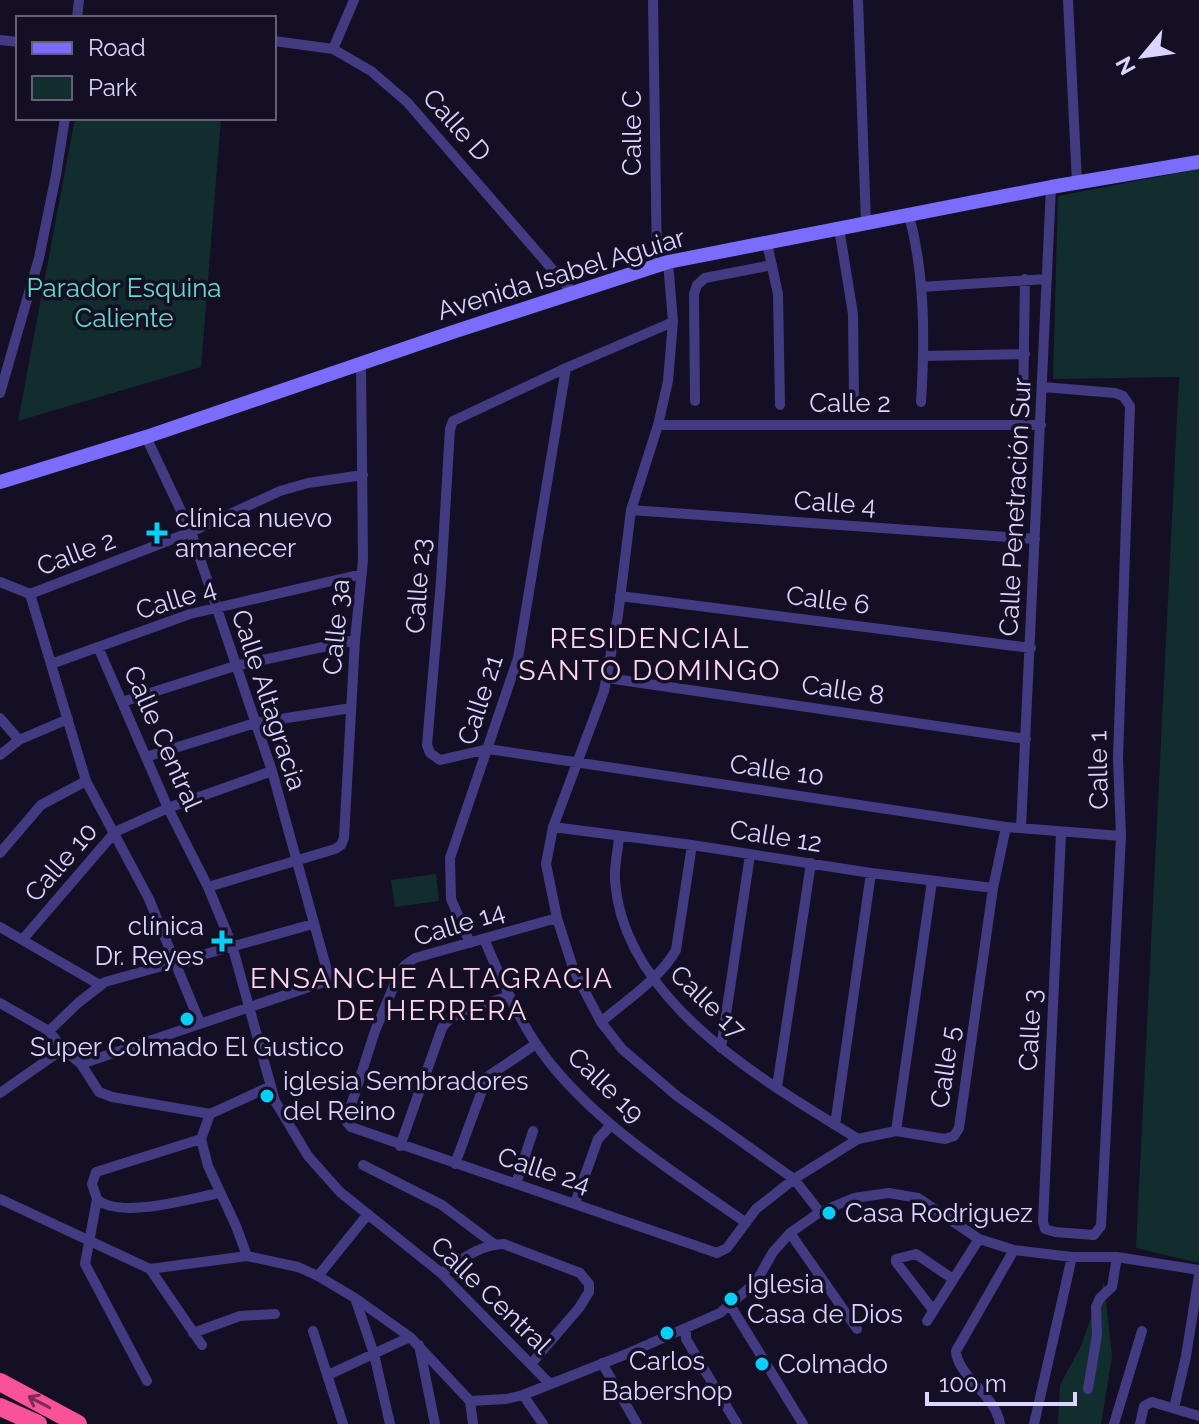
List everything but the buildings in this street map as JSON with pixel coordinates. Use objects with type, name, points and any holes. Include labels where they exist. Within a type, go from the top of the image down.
[{"type":"highway","points":[[0,1382],[78,1424]]},
{"type":"highway","points":[[0,1407],[38,1424]]},
{"type":"main road","name":"Avenida Isabel Aguiar","points":[[0,482],[146,437],[662,264],[1051,187],[1199,162]]},
{"type":"street","points":[[333,49],[354,0]]},
{"type":"street","name":"Calle C","points":[[653,0],[662,264],[673,322],[668,381],[658,425],[631,510],[607,678],[553,827],[546,864],[557,918],[574,971],[601,1022],[622,1049],[677,1096],[794,1179],[820,1212]]},
{"type":"street","points":[[858,0],[866,223]]},
{"type":"street","points":[[1068,0],[1077,183]]},
{"type":"street","name":"Calle D","points":[[276,41],[333,49],[371,71],[407,102],[572,292]]},
{"type":"street","points":[[0,393],[39,258],[65,120]]},
{"type":"street","name":"Calle Penetración Sur","points":[[1021,828],[1051,187]]},
{"type":"street","points":[[909,215],[921,287],[921,402]]},
{"type":"street","points":[[839,228],[853,314],[854,405]]},
{"type":"street","points":[[767,243],[780,319],[780,405]]},
{"type":"street","points":[[695,401],[694,294],[697,285],[705,278],[772,265]]},
{"type":"street","points":[[1023,407],[1025,279]]},
{"type":"street","points":[[921,287],[1047,279]]},
{"type":"street","points":[[566,368],[673,322]]},
{"type":"street","points":[[923,356],[1025,354]]},
{"type":"street","name":"Calle 3a","points":[[295,859],[341,845],[344,838],[355,640],[362,574],[361,363]]},
{"type":"street","name":"Calle 23","points":[[430,753],[427,745],[450,429],[453,421],[566,368]]},
{"type":"street","name":"Calle 21","points":[[470,943],[451,899],[450,858],[518,658],[566,368]]},
{"type":"street","name":"Calle 1","points":[[1043,387],[1115,393],[1123,396],[1130,406],[1118,758],[1121,836],[1101,1226]]},
{"type":"street","name":"Calle 2","points":[[658,425],[1041,425]]},
{"type":"street","name":"Calle Altagracia","points":[[146,437],[191,532],[272,771],[328,974],[324,982],[249,1005]]},
{"type":"street","name":"Calle 2","points":[[30,594],[191,532],[280,491],[308,483],[363,475]]},
{"type":"street","name":"Calle 4","points":[[631,510],[1035,539]]},
{"type":"street","name":"Calle 4","points":[[51,664],[190,614],[362,574]]},
{"type":"street","points":[[0,582],[30,594],[86,781],[149,899],[200,1023]]},
{"type":"street","name":"Calle 6","points":[[620,596],[1031,648]]},
{"type":"street","points":[[122,702],[235,666],[355,640]]},
{"type":"street","name":"Calle Central","points":[[98,647],[232,945],[275,1101],[308,1156],[340,1192],[441,1273],[549,1383],[720,1313],[756,1282],[773,1252],[790,1233],[820,1212],[854,1198],[902,1194],[933,1207],[953,1224],[979,1239],[1014,1250],[1072,1257],[1117,1257],[1199,1272]]},
{"type":"street","name":"Calle 8","points":[[607,678],[1026,739]]},
{"type":"street","points":[[146,757],[255,723],[351,708]]},
{"type":"street","points":[[0,718],[19,740]]},
{"type":"street","points":[[0,755],[19,740],[68,719]]},
{"type":"street","name":"Calle 10","points":[[430,753],[440,760],[488,749],[1006,827],[1121,836]]},
{"type":"street","name":"Calle 10","points":[[23,939],[115,832],[168,808],[272,771]]},
{"type":"street","points":[[0,853],[41,805],[86,781]]},
{"type":"street","name":"Calle 12","points":[[553,827],[993,888]]},
{"type":"street","name":"Calle 5","points":[[724,1252],[756,1209],[794,1179],[858,1139],[896,1131],[945,1139],[954,1136],[959,1128],[993,888],[1006,827]]},
{"type":"street","name":"Calle 3","points":[[1061,833],[1043,1216],[1045,1229],[1055,1232],[1094,1235],[1101,1226]]},
{"type":"street","name":"Calle 17","points":[[619,837],[615,880],[621,910],[651,978],[721,1048],[858,1139]]},
{"type":"street","points":[[601,1022],[651,978],[676,950],[692,845]]},
{"type":"street","points":[[721,1048],[750,855]]},
{"type":"street","points":[[208,887],[295,859]]},
{"type":"street","points":[[777,1087],[811,863]]},
{"type":"street","points":[[835,1125],[871,873]]},
{"type":"street","points":[[896,1131],[932,881]]},
{"type":"street","name":"Calle 14","points":[[351,1127],[345,1117],[399,973],[405,965],[415,958],[557,918]]},
{"type":"street","points":[[49,1031],[100,985],[313,924]]},
{"type":"street","points":[[0,927],[100,985]]},
{"type":"street","name":"Calle 19","points":[[484,939],[510,996],[536,1044],[551,1064],[610,1126],[745,1222]]},
{"type":"street","points":[[400,1146],[442,1028],[457,1013],[510,996]]},
{"type":"street","points":[[0,1003],[49,1031],[63,1049],[81,1064],[99,1092],[112,1097],[210,1114],[271,1086]]},
{"type":"street","points":[[81,1064],[249,1005]]},
{"type":"street","points":[[455,1164],[487,1077],[536,1044]]},
{"type":"street","points":[[0,1093],[63,1049]]},
{"type":"street","points":[[210,1114],[201,1139],[208,1166],[247,1256]]},
{"type":"street","points":[[575,1203],[598,1139],[610,1126]]},
{"type":"street","name":"Calle 24","points":[[351,1127],[709,1251],[724,1252]]},
{"type":"street","points":[[516,1184],[533,1131]]},
{"type":"street","points":[[201,1139],[96,1172],[92,1184],[97,1199],[103,1205],[127,1208],[220,1193]]},
{"type":"street","points":[[363,1165],[442,1205],[494,1244]]},
{"type":"street","points":[[0,1199],[150,1269],[202,1345]]},
{"type":"street","points":[[97,1199],[85,1264],[147,1381]]},
{"type":"street","points":[[318,1276],[368,1214]]},
{"type":"street","points":[[790,1233],[857,1329]]},
{"type":"street","points":[[927,1321],[979,1239]]},
{"type":"street","points":[[441,1273],[476,1251],[494,1244],[504,1244],[580,1273],[589,1284],[589,1292],[531,1364]]},
{"type":"street","points":[[1000,1424],[997,1412],[956,1359],[956,1351],[1014,1250]]},
{"type":"street","points":[[933,1310],[896,1259],[916,1254],[953,1279]]},
{"type":"street","points":[[150,1269],[247,1256],[298,1267],[318,1276],[355,1298],[419,1345],[470,1401],[473,1424]]},
{"type":"street","points":[[1034,1424],[1072,1257]]},
{"type":"street","points":[[1088,1389],[1097,1335],[1096,1307],[1100,1298],[1112,1287],[1117,1257]]},
{"type":"street","points":[[1174,1408],[1186,1356],[1199,1272]]},
{"type":"street","points":[[355,1298],[374,1354],[390,1424]]},
{"type":"street","points":[[730,1305],[803,1424]]},
{"type":"street","points":[[193,1333],[240,1316],[275,1314]]},
{"type":"street","points":[[686,1329],[686,1339],[737,1424]]},
{"type":"street","points":[[313,1331],[343,1424]]},
{"type":"street","points":[[1114,1424],[1142,1331]]},
{"type":"street","points":[[328,1375],[410,1337]]},
{"type":"street","points":[[419,1345],[435,1424]]},
{"type":"street","points":[[602,1363],[637,1424]]},
{"type":"street","points":[[470,1401],[506,1399],[549,1383]]},
{"type":"street","points":[[523,1395],[543,1424]]},
{"type":"street","points":[[1140,1424],[1146,1403],[1152,1402],[1199,1416]]},
{"type":"green space","name":"Parador Esquina Caliente","points":[[75,120],[221,120],[201,367],[18,421]]},
{"type":"green space","points":[[1199,169],[1199,1263],[1136,1248],[1179,377],[1053,379],[1058,196]]},
{"type":"green space","points":[[436,874],[439,901],[395,907],[391,880]]},
{"type":"green space","points":[[1104,1282],[1112,1357],[1101,1424],[1058,1424],[1060,1385],[1081,1346]]},
{"type":"place","name":"clínica nuevo amanecer","points":[[157,533]]},
{"type":"place","name":"clínica Dr. Reyes","points":[[222,941]]},
{"type":"place","name":"Super Colmado El Gustico","points":[[187,1019]]},
{"type":"place","name":"iglesia Sembradores del Reino","points":[[267,1096]]},
{"type":"place","name":"Casa Rodriguez","points":[[829,1213]]},
{"type":"place","name":"Iglesia Casa de Dios","points":[[731,1299]]},
{"type":"place","name":"Carlos Babershop","points":[[667,1333]]},
{"type":"place","name":"Colmado","points":[[762,1364]]},
{"type":"district","name":"RESIDENCIAL SANTO DOMINGO","points":[[650,654]]},
{"type":"district","name":"ENSANCHE ALTAGRACIA DE HERRERA","points":[[432,994]]}]
